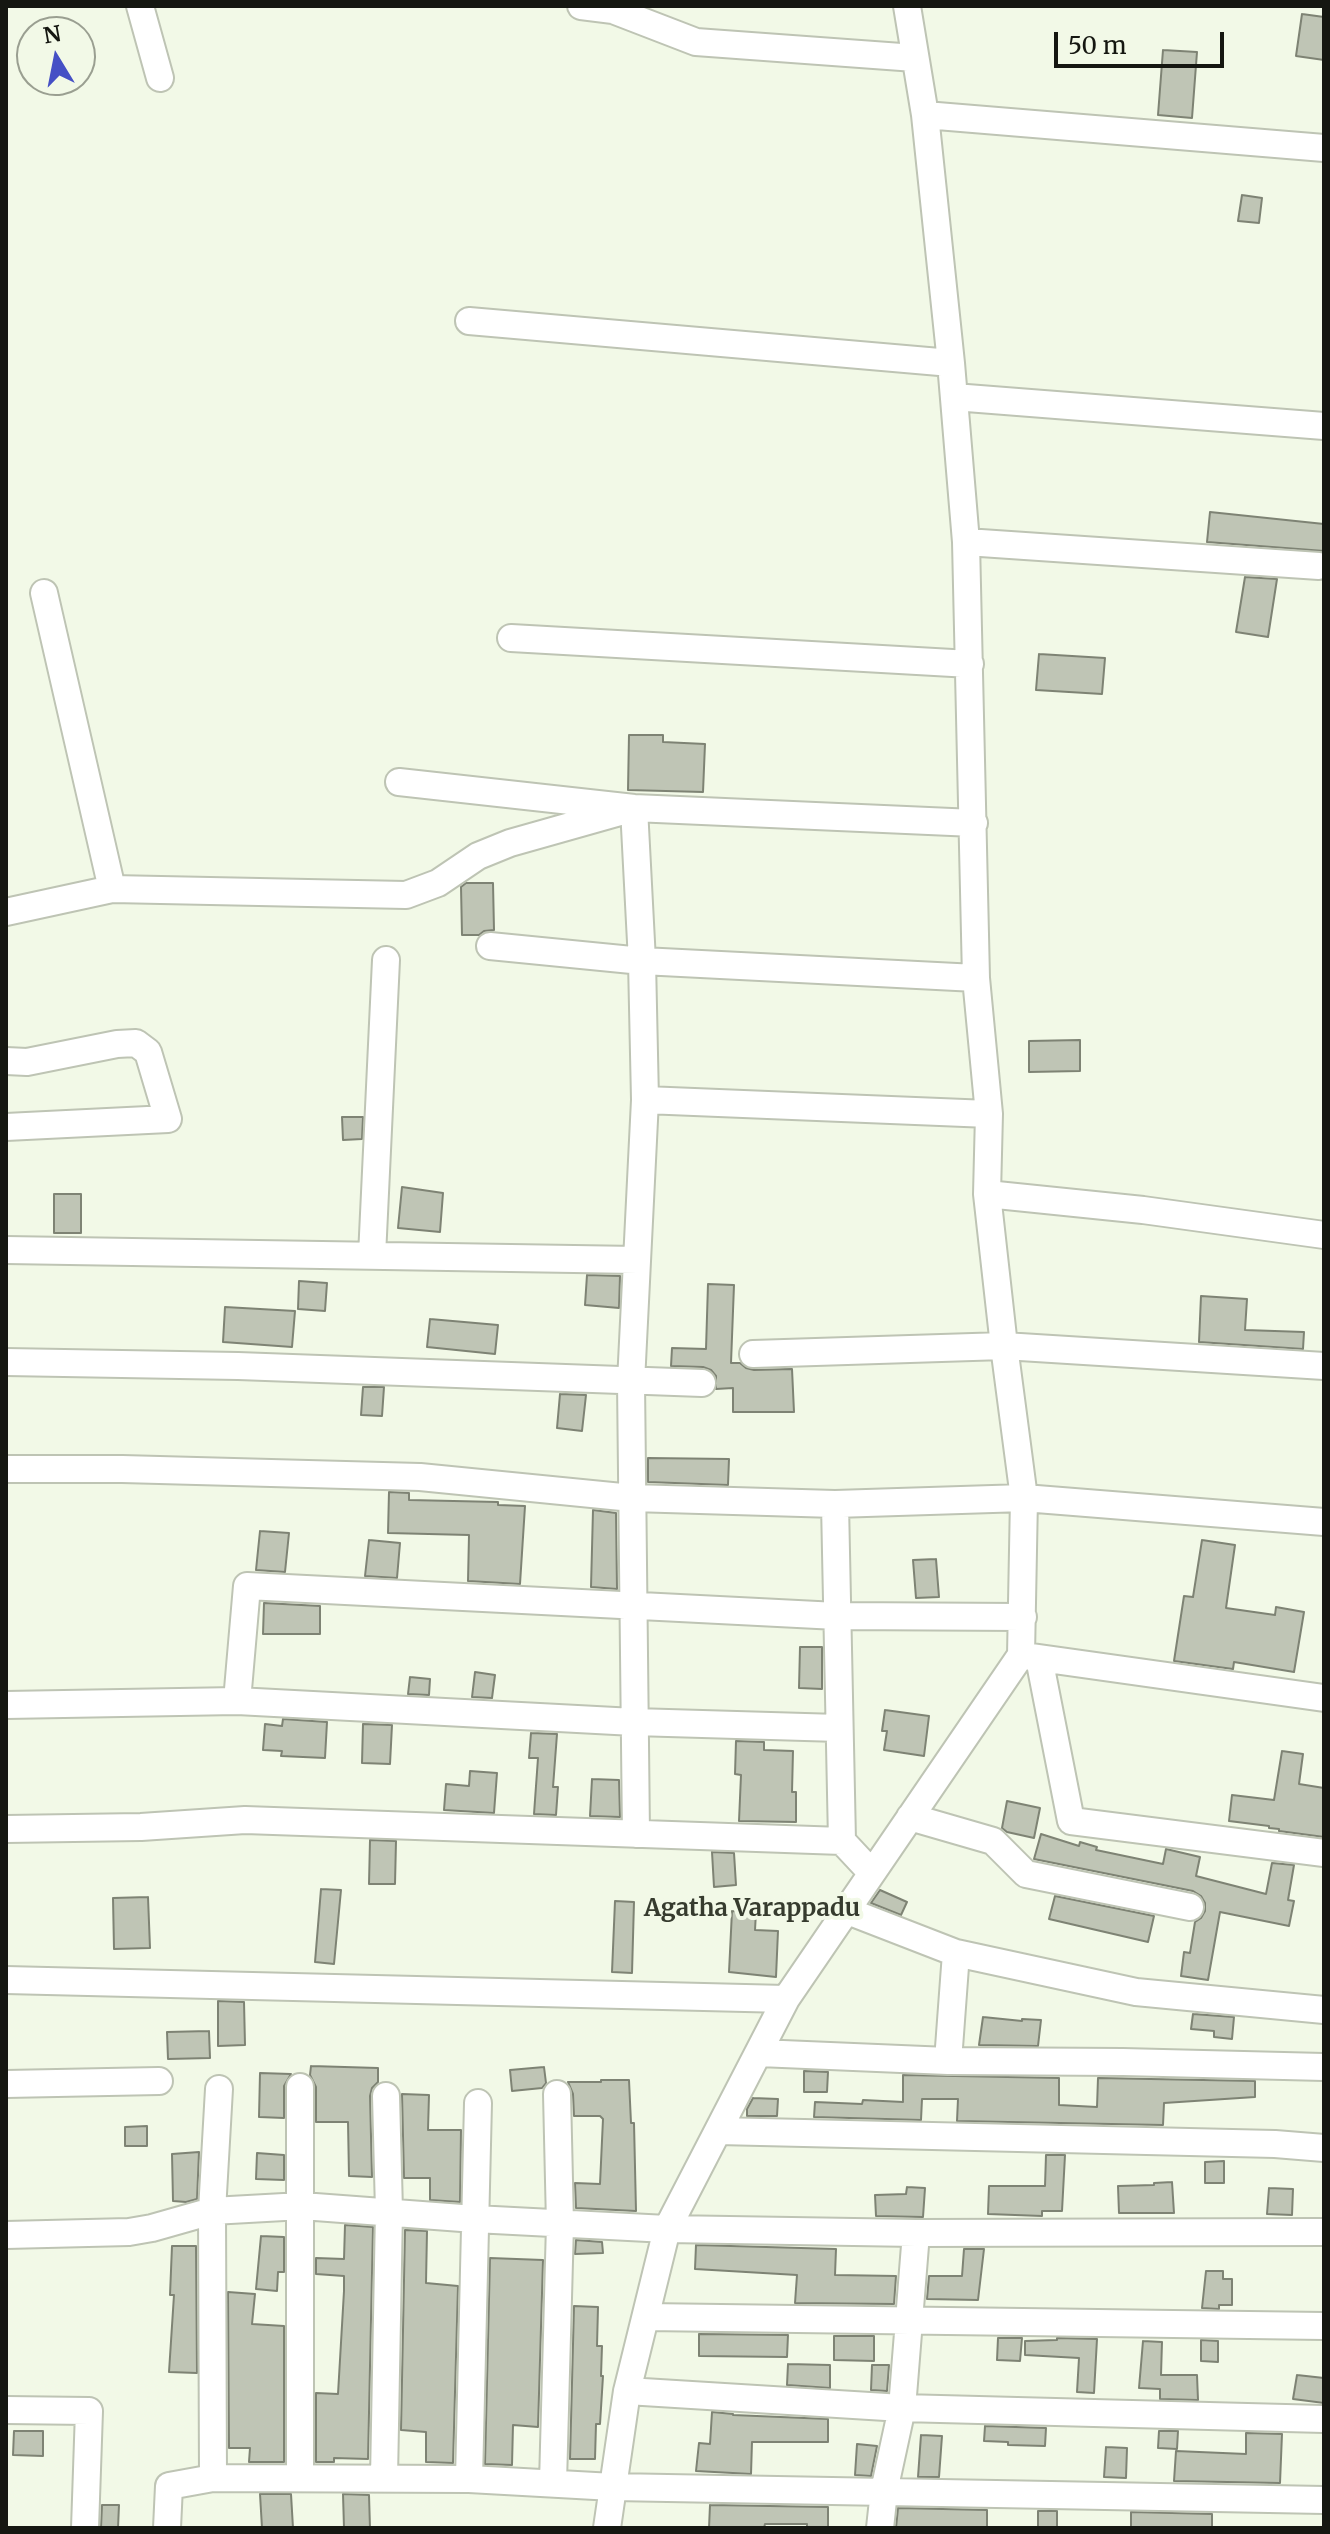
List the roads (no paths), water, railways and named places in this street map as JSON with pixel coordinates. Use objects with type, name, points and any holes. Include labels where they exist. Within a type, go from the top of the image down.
[{"type":"street","points":[[140,6],[160,78]]},
{"type":"street","points":[[581,6],[613,10],[696,42],[915,58]]},
{"type":"street","points":[[907,6],[925,115],[966,542],[976,978],[989,1114],[987,1194],[1024,1498],[1023,1617],[1030,1657],[1071,1821],[1324,1853]]},
{"type":"street","points":[[925,115],[1324,148]]},
{"type":"street","points":[[469,321],[951,363]]},
{"type":"street","points":[[954,397],[1324,426]]},
{"type":"street","points":[[966,542],[1319,566]]},
{"type":"street","points":[[44,593],[112,889]]},
{"type":"street","points":[[511,638],[970,664]]},
{"type":"street","points":[[399,782],[634,808],[974,823]]},
{"type":"street","points":[[6,912],[112,889],[406,895],[438,883],[478,856],[510,843],[634,808]]},
{"type":"street","points":[[634,808],[645,1100],[631,1382],[636,1834]]},
{"type":"street","points":[[490,946],[642,961],[976,978]]},
{"type":"street","points":[[372,1256],[386,960]]},
{"type":"street","points":[[6,1061],[27,1062],[136,1043],[148,1052],[168,1119],[6,1127]]},
{"type":"street","points":[[645,1100],[989,1114]]},
{"type":"street","points":[[987,1194],[1143,1210],[1324,1235]]},
{"type":"street","points":[[6,1250],[637,1260]]},
{"type":"street","points":[[753,1354],[1004,1346],[1324,1366]]},
{"type":"street","points":[[6,1362],[238,1366],[702,1383]]},
{"type":"street","points":[[6,1469],[420,1477],[632,1498],[835,1504],[1024,1498],[1324,1522]]},
{"type":"street","points":[[835,1504],[842,1841],[871,1872]]},
{"type":"street","points":[[237,1701],[247,1586],[837,1616],[1023,1617]]},
{"type":"street","points":[[1030,1657],[1324,1698]]},
{"type":"street","points":[[607,2528],[627,2391],[667,2229],[786,1999],[910,1817],[1030,1657]]},
{"type":"street","points":[[6,1705],[237,1701],[634,1722],[839,1728]]},
{"type":"street","points":[[910,1817],[993,1841],[1026,1874],[1190,1907]]},
{"type":"street","points":[[6,1829],[141,1827],[245,1820],[842,1841]]},
{"type":"street","points":[[845,1910],[956,1953],[1136,1992],[1324,2010]]},
{"type":"street","points":[[948,2061],[956,1953]]},
{"type":"street","points":[[6,1980],[786,1999]]},
{"type":"street","points":[[759,2053],[948,2061],[1324,2067]]},
{"type":"street","points":[[6,2084],[159,2081]]},
{"type":"street","points":[[300,2087],[300,2478]]},
{"type":"street","points":[[213,2478],[212,2211],[219,2089]]},
{"type":"street","points":[[553,2483],[560,2224],[557,2094]]},
{"type":"street","points":[[384,2478],[389,2211],[386,2096]]},
{"type":"street","points":[[469,2479],[478,2103]]},
{"type":"street","points":[[718,2131],[1275,2144],[1324,2148]]},
{"type":"street","points":[[6,2235],[129,2232],[212,2211],[302,2206],[667,2229],[916,2233],[1324,2232]]},
{"type":"street","points":[[880,2528],[884,2491],[902,2408],[916,2233]]},
{"type":"street","points":[[646,2317],[1324,2326]]},
{"type":"street","points":[[627,2391],[902,2408],[1324,2419]]},
{"type":"street","points":[[6,2410],[89,2411],[85,2528]]},
{"type":"street","points":[[167,2528],[169,2486],[213,2478],[469,2479],[613,2487],[1324,2500]]},
{"type":"district","name":"Agatha Varappadu","points":[[752,1909]]}]
